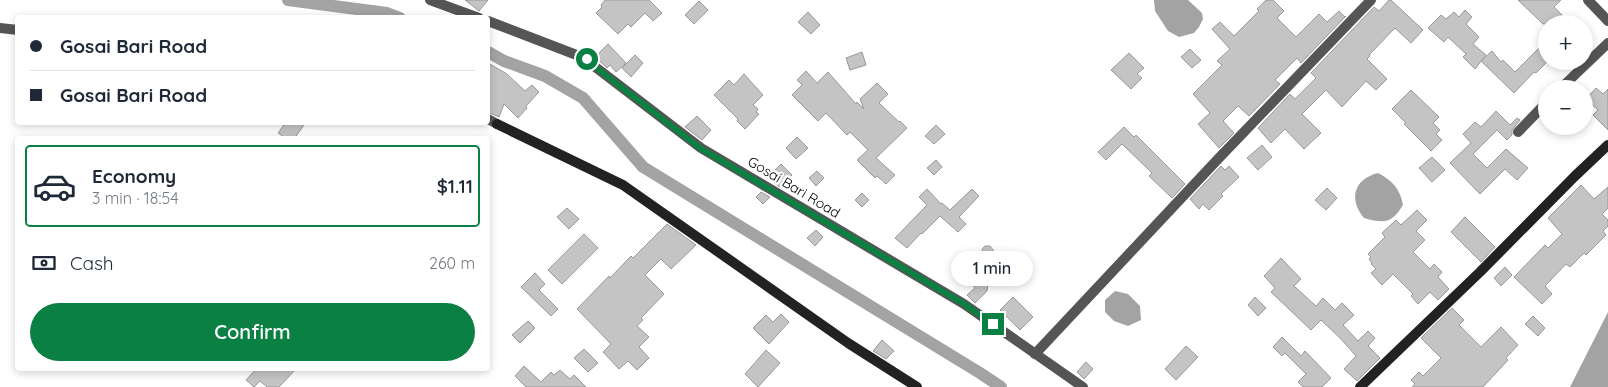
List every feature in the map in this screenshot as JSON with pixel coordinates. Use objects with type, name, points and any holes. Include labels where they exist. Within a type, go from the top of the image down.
[{"type":"street","points":[[430,0],[471,15]]},
{"type":"street","points":[[1036,354],[1218,159],[1371,0]]},
{"type":"street","points":[[1588,0],[1608,22]]},
{"type":"street","name":"Gosai Bari Road","points":[[490,22],[587,59],[700,148],[964,304],[1083,387]]},
{"type":"street","points":[[0,28],[15,30]]},
{"type":"street","points":[[1569,80],[1608,43]]},
{"type":"street","points":[[1518,132],[1538,111]]},
{"type":"street","points":[[490,120],[624,185],[848,344],[917,387]]},
{"type":"street","points":[[1360,387],[1608,146]]},
{"type":"shaded area","points":[[1154,0],[1188,0],[1202,13],[1203,19],[1194,33],[1179,37],[1168,31],[1155,11]]},
{"type":"shaded area","points":[[1378,173],[1395,186],[1400,194],[1403,205],[1391,219],[1383,221],[1364,218],[1356,204],[1355,197],[1356,191],[1363,180]]},
{"type":"shaded area","points":[[1115,291],[1128,294],[1140,306],[1141,320],[1128,326],[1114,321],[1105,312],[1105,300]]},
{"type":"shaded area","points":[[1608,312],[1608,387],[1570,387],[1607,314]]},
{"type":"building","points":[[465,0],[488,0],[479,11]]},
{"type":"building","points":[[605,0],[649,0],[662,13],[653,21],[645,13],[631,27],[628,24],[618,34],[596,13],[602,7],[601,5]]},
{"type":"building","points":[[1266,0],[1273,0],[1284,11],[1277,18],[1296,37],[1319,14],[1327,22],[1339,11],[1346,16],[1301,63],[1297,58],[1275,80],[1280,84],[1249,116],[1238,106],[1223,121],[1234,133],[1219,148],[1198,124],[1210,113],[1193,94],[1222,65],[1217,61],[1230,49],[1212,29],[1220,22],[1234,36],[1259,11],[1257,9]]},
{"type":"building","points":[[1389,0],[1423,30],[1411,43],[1395,28],[1369,55],[1367,59],[1387,79],[1376,90],[1366,81],[1342,107],[1326,90],[1302,114],[1321,133],[1304,149],[1285,129],[1271,143],[1258,128],[1290,94],[1295,99],[1316,78],[1311,73],[1374,7],[1379,11]]},
{"type":"building","points":[[1518,0],[1561,0],[1554,7],[1562,15],[1538,15],[1538,19]]},
{"type":"building","points":[[699,1],[708,10],[694,24],[685,15]]},
{"type":"building","points":[[1465,10],[1472,17],[1466,24],[1479,37],[1473,44],[1486,55],[1475,69],[1463,57],[1466,54],[1448,37],[1444,42],[1428,28],[1441,15],[1446,19],[1454,12],[1459,17]]},
{"type":"building","points":[[808,12],[820,25],[811,34],[798,22]]},
{"type":"building","points":[[608,44],[626,63],[616,72],[610,65],[607,68],[595,57]]},
{"type":"building","points":[[1190,49],[1201,60],[1192,68],[1181,57]]},
{"type":"building","points":[[1538,49],[1539,70],[1536,73],[1534,72],[1514,93],[1481,61],[1492,51],[1501,62],[1503,60],[1515,72]]},
{"type":"building","points":[[862,52],[866,65],[850,70],[846,58]]},
{"type":"building","points":[[1129,53],[1144,68],[1137,74],[1142,78],[1131,89],[1111,70]]},
{"type":"building","points":[[635,55],[643,63],[631,77],[622,68]]},
{"type":"building","points":[[490,64],[507,74],[525,91],[532,85],[539,92],[518,118],[504,104],[499,117],[490,113]]},
{"type":"building","points":[[806,71],[817,83],[828,72],[856,104],[857,102],[864,109],[860,99],[877,83],[888,94],[879,103],[907,128],[876,158],[895,175],[886,184],[877,176],[875,178],[857,160],[868,150],[850,132],[847,135],[826,113],[818,121],[792,95],[802,85],[797,80]]},
{"type":"building","points":[[744,74],[763,95],[753,105],[758,109],[756,112],[759,114],[745,129],[737,121],[738,119],[714,95],[729,80],[734,85]]},
{"type":"building","points":[[1596,88],[1603,94],[1608,89],[1608,130],[1593,115],[1598,110],[1593,105],[1593,91]]},
{"type":"building","points":[[1411,90],[1439,117],[1433,123],[1440,130],[1436,134],[1442,140],[1431,151],[1392,109]]},
{"type":"building","points":[[1496,111],[1510,125],[1517,118],[1520,120],[1507,140],[1497,130],[1473,154],[1487,168],[1506,149],[1528,168],[1517,180],[1505,169],[1480,194],[1450,163],[1471,143],[1463,134],[1475,122],[1481,127]]},
{"type":"building","points":[[697,116],[711,130],[702,140],[685,127]]},
{"type":"building","points":[[284,125],[304,125],[296,136],[282,136],[278,133]]},
{"type":"building","points":[[936,125],[945,134],[934,144],[925,136]]},
{"type":"building","points":[[1124,127],[1134,137],[1136,135],[1185,184],[1172,198],[1149,176],[1152,173],[1122,144],[1106,160],[1098,152]]},
{"type":"building","points":[[797,137],[808,148],[796,159],[786,148]]},
{"type":"building","points":[[1262,145],[1272,157],[1258,170],[1247,158]]},
{"type":"building","points":[[1432,157],[1445,170],[1432,182],[1419,168]]},
{"type":"building","points":[[936,160],[942,167],[934,175],[927,168]]},
{"type":"building","points":[[781,164],[792,175],[780,187],[767,178]]},
{"type":"building","points":[[1221,166],[1225,170],[1229,166],[1239,177],[1221,194],[1223,196],[1209,210],[1203,204],[1199,209],[1190,199]]},
{"type":"building","points":[[817,171],[824,178],[816,186],[809,178]]},
{"type":"building","points":[[1581,185],[1594,199],[1608,187],[1608,208],[1602,214],[1608,220],[1608,226],[1603,231],[1606,235],[1586,255],[1584,253],[1570,267],[1566,264],[1545,286],[1552,294],[1542,304],[1514,277],[1545,245],[1548,248],[1562,234],[1548,218]]},
{"type":"building","points":[[1327,188],[1337,198],[1326,210],[1315,200]]},
{"type":"building","points":[[927,189],[941,204],[950,210],[972,189],[979,196],[959,217],[966,224],[958,232],[940,216],[907,248],[895,238],[927,205],[919,197]]},
{"type":"building","points":[[761,192],[770,197],[763,204],[756,197]]},
{"type":"building","points":[[862,193],[869,200],[862,207],[855,200]]},
{"type":"building","points":[[567,208],[579,219],[569,229],[557,217]]},
{"type":"building","points":[[1417,210],[1427,220],[1416,231],[1425,240],[1413,252],[1430,269],[1434,264],[1442,272],[1438,277],[1449,289],[1438,300],[1430,292],[1418,304],[1411,296],[1413,294],[1393,274],[1382,285],[1371,273],[1376,269],[1371,264],[1369,259],[1371,257],[1368,254],[1385,237],[1382,233],[1396,220],[1401,225]]},
{"type":"building","points":[[1465,217],[1495,247],[1481,262],[1451,232]]},
{"type":"building","points":[[667,224],[696,245],[671,269],[661,259],[645,275],[664,294],[641,318],[643,320],[637,326],[649,337],[639,347],[649,358],[637,370],[628,361],[619,369],[603,352],[611,344],[577,309],[609,276],[610,278],[631,256],[633,258]]},
{"type":"building","points":[[816,230],[823,237],[815,246],[807,238]]},
{"type":"building","points":[[584,234],[598,248],[562,284],[548,270]]},
{"type":"building","points":[[985,246],[990,246],[994,254],[993,258],[981,269],[989,277],[987,291],[975,303],[967,295],[975,288],[959,272],[971,259],[977,264]]},
{"type":"building","points":[[1281,258],[1301,279],[1294,286],[1316,306],[1323,298],[1335,310],[1342,303],[1354,315],[1343,325],[1358,341],[1368,331],[1375,338],[1368,346],[1380,358],[1357,381],[1344,369],[1356,356],[1340,338],[1321,320],[1311,330],[1271,292],[1275,288],[1264,276]]},
{"type":"building","points":[[1505,267],[1512,275],[1501,286],[1494,278]]},
{"type":"building","points":[[535,273],[545,284],[539,290],[558,309],[551,316],[521,287]]},
{"type":"building","points":[[1013,297],[1033,317],[1020,330],[1000,310]]},
{"type":"building","points":[[1255,297],[1266,308],[1258,316],[1248,305]]},
{"type":"building","points":[[1452,308],[1464,320],[1459,325],[1481,347],[1501,327],[1518,345],[1506,358],[1508,360],[1483,387],[1412,387],[1415,384],[1411,380],[1419,372],[1423,376],[1441,358],[1421,338]]},
{"type":"building","points":[[781,314],[789,322],[769,344],[753,328],[766,315],[773,322]]},
{"type":"building","points":[[1533,316],[1545,328],[1538,336],[1525,324]]},
{"type":"building","points":[[528,321],[535,328],[520,343],[512,335]]},
{"type":"building","points":[[1282,337],[1301,356],[1305,351],[1331,378],[1322,387],[1303,387],[1298,382],[1306,374],[1285,353],[1282,356],[1273,347]]},
{"type":"building","points":[[882,340],[894,351],[886,359],[873,351]]},
{"type":"building","points":[[1186,346],[1198,357],[1176,380],[1165,369]]},
{"type":"building","points":[[584,349],[598,363],[588,372],[574,358]]},
{"type":"building","points":[[766,350],[780,363],[758,387],[745,374]]},
{"type":"building","points":[[1086,362],[1093,369],[1084,379],[1077,372]]},
{"type":"building","points":[[524,366],[541,382],[551,372],[554,375],[560,370],[570,379],[574,375],[586,387],[526,387],[515,376]]},
{"type":"building","points":[[254,371],[294,371],[279,387],[267,387],[260,381],[254,387],[246,380]]},
{"type":"waterway","points":[[288,0],[392,15]]},
{"type":"waterway","points":[[490,53],[504,61],[545,76],[583,98],[643,167],[1001,387]]},
{"type":"route","points":[[587,59],[700,148],[964,304],[993,324]]}]
